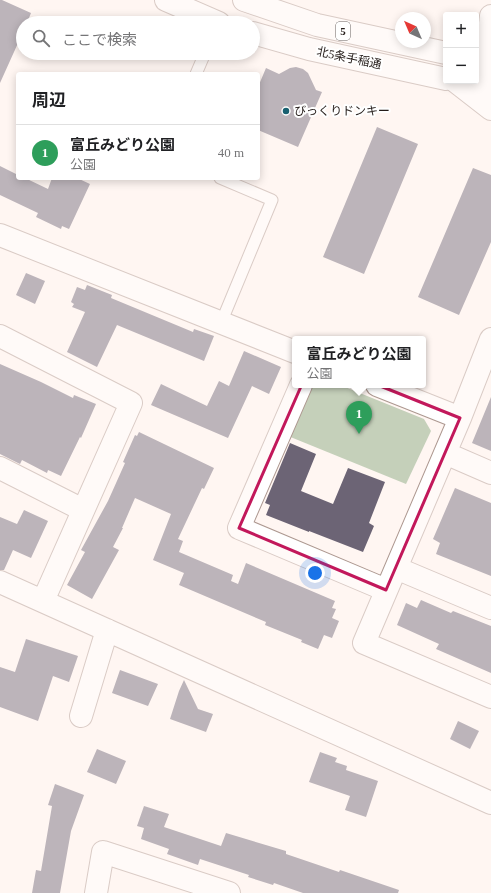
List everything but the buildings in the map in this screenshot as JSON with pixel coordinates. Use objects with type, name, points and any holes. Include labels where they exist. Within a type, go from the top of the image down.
[{"type":"main road","points":[[166,0],[203,16]]},
{"type":"main road","name":"北5条手稲通","points":[[244,0],[317,25],[443,52]]},
{"type":"main road","points":[[487,84],[484,58],[491,16]]},
{"type":"main road","name":"北5条手稲通","points":[[260,35],[309,49],[443,78]]},
{"type":"main road","points":[[460,84],[491,109]]},
{"type":"main road","points":[[0,235],[292,351]]},
{"type":"main road","points":[[0,336],[131,403],[43,601]]},
{"type":"main road","points":[[491,339],[460,418],[364,643],[491,697]]},
{"type":"main road","points":[[300,388],[239,528],[386,590]]},
{"type":"main road","points":[[385,388],[460,418]]},
{"type":"main road","points":[[445,453],[491,473]]},
{"type":"main road","points":[[0,468],[83,510]]},
{"type":"main road","points":[[396,568],[491,608]]},
{"type":"main road","points":[[0,582],[491,803]]},
{"type":"main road","points":[[82,716],[107,630]]},
{"type":"main road","points":[[96,893],[103,852],[229,893]]},
{"type":"lane","points":[[197,72],[202,60]]},
{"type":"lane","points":[[221,323],[272,200],[225,180]]},
{"type":"highlighted area","points":[[313,359],[460,418],[386,590],[239,528]]},
{"type":"green space","points":[[310,388],[347,388],[424,419],[431,431],[406,484],[288,436]]},
{"type":"place","name":"びっくりドンキー","points":[[286,111]]},
{"type":"place","name":"富丘みどり公園","points":[[359,434]]}]
